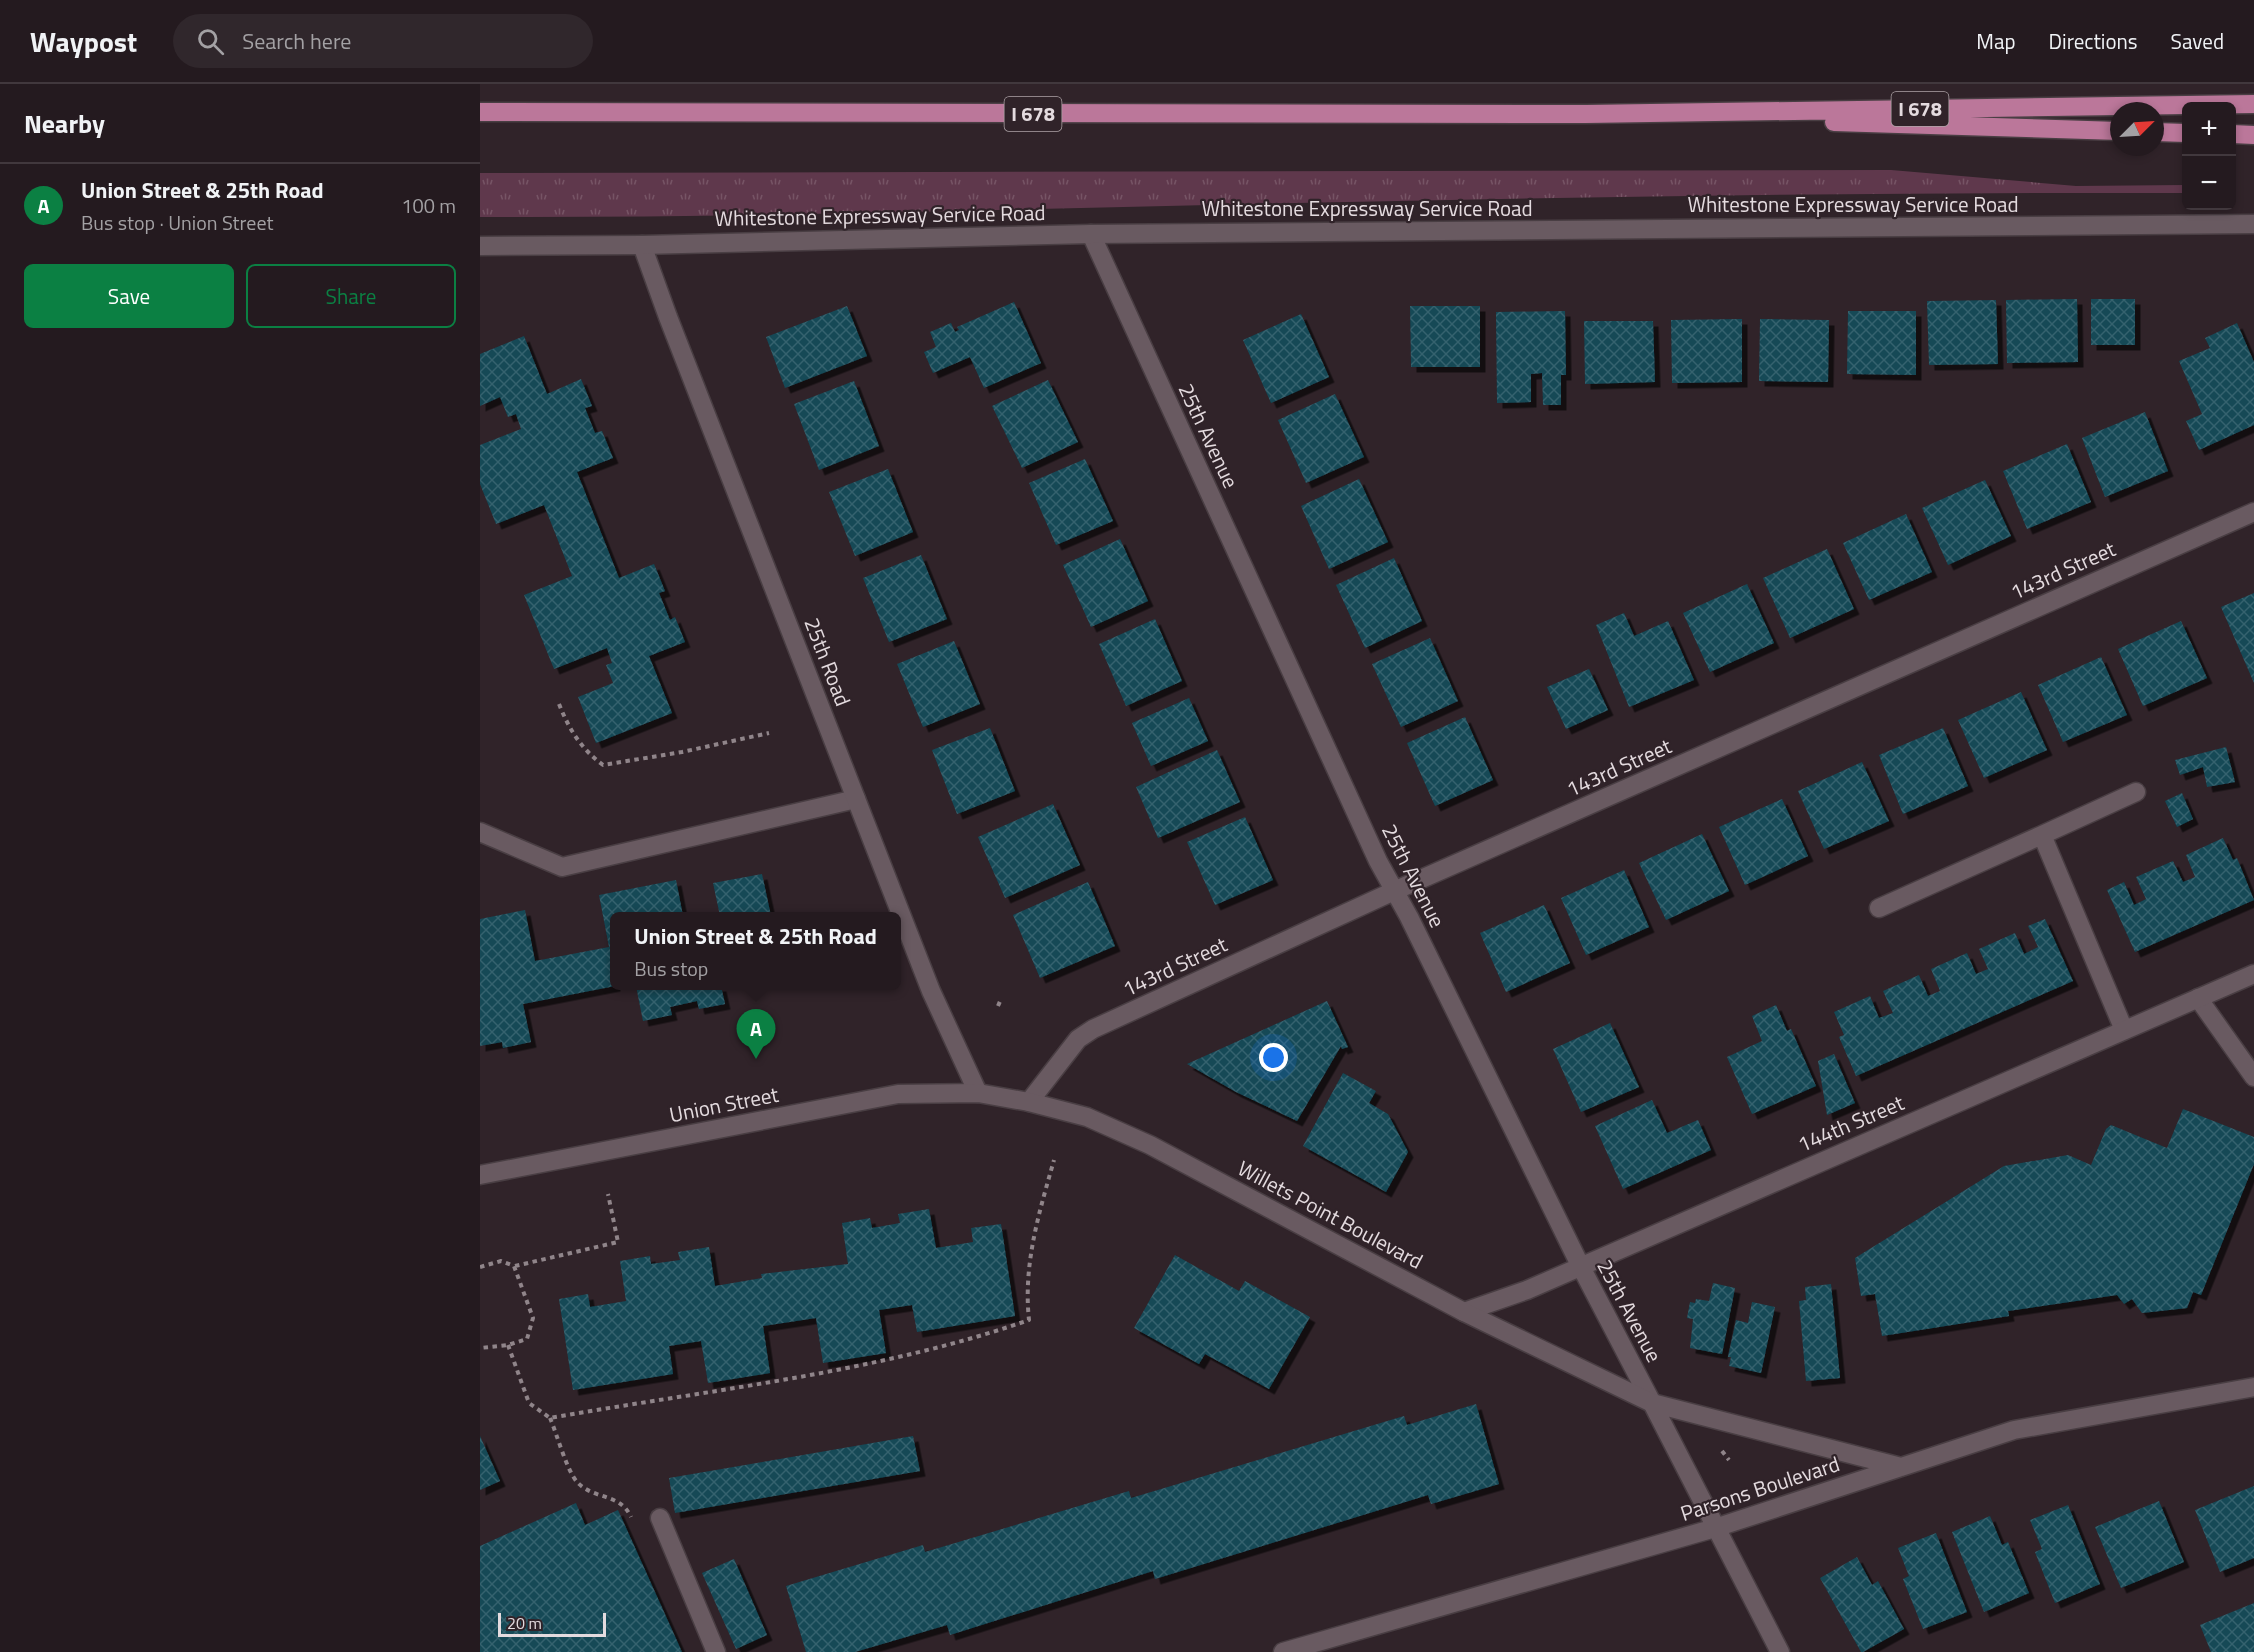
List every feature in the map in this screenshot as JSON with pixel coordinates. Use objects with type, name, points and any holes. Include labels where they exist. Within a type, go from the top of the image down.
[{"type":"highway","name":"I 678","points":[[480,112],[1586,114],[2254,104]]},
{"type":"highway","points":[[1586,114],[2110,131]]},
{"type":"highway","points":[[2164,132],[2182,133]]},
{"type":"highway","points":[[2236,135],[2254,135]]},
{"type":"street","name":"Whitestone Expressway Service Road","points":[[480,246],[642,245],[1091,234],[2254,224]]},
{"type":"street","name":"25th Avenue","points":[[1091,234],[1394,891],[1580,1265],[1715,1528]]},
{"type":"street","name":"25th Road","points":[[642,245],[900,912]]},
{"type":"street","name":"143rd Street","points":[[1029,1102],[1078,1039],[1093,1029],[1394,891],[2254,512]]},
{"type":"street","points":[[1879,908],[2136,792]]},
{"type":"street","points":[[480,832],[562,867],[856,799]]},
{"type":"street","points":[[2042,835],[2124,1030]]},
{"type":"street","name":"25th Road","points":[[901,914],[942,1018],[978,1093]]},
{"type":"street","name":"144th Street","points":[[1464,1312],[1527,1290],[1580,1265],[2254,974]]},
{"type":"street","points":[[2198,998],[2254,1077]]},
{"type":"street","name":"Willets Point Boulevard","points":[[978,1093],[1029,1102],[1087,1118],[1150,1146],[1464,1312],[1652,1403],[1901,1467]]},
{"type":"street","name":"Union Street","points":[[480,1175],[898,1094],[978,1093]]},
{"type":"street","name":"Parsons Boulevard","points":[[1283,1652],[1715,1528],[2014,1430],[2254,1387]]},
{"type":"street","points":[[660,1518],[716,1652]]},
{"type":"street","points":[[1715,1528],[1780,1652]]},
{"type":"path","points":[[559,704],[569,729],[588,754],[603,765],[682,752],[769,733]]},
{"type":"path","points":[[998,1006],[1001,999]]},
{"type":"path","points":[[550,1418],[781,1380],[930,1349],[1029,1320],[1027,1299],[1031,1240],[1054,1160]]},
{"type":"path","points":[[480,1267],[501,1261],[514,1266],[618,1242],[608,1194]]},
{"type":"path","points":[[480,1348],[508,1345],[527,1339],[532,1318],[514,1266]]},
{"type":"path","points":[[508,1345],[529,1403],[550,1418],[576,1481],[587,1491],[619,1500],[633,1521]]},
{"type":"path","points":[[1720,1448],[1729,1460]]},
{"type":"green space","points":[[1891,170],[2076,186],[2182,185],[2182,193],[1676,196],[737,215],[480,217],[480,173]]},
{"type":"building","points":[[2077,299],[2078,362],[2007,363],[2006,300]]},
{"type":"building","points":[[2091,299],[2135,299],[2135,345],[2091,345]]},
{"type":"building","points":[[1996,300],[1998,364],[1929,365],[1927,301]]},
{"type":"building","points":[[1014,302],[1041,363],[984,388],[970,357],[933,373],[924,352],[936,347],[930,332],[951,323],[955,332],[959,330],[957,327]]},
{"type":"building","points":[[847,306],[867,356],[785,388],[766,337]]},
{"type":"building","points":[[1410,306],[1480,306],[1480,367],[1411,367]]},
{"type":"building","points":[[1565,311],[1566,375],[1561,375],[1561,405],[1543,405],[1542,373],[1531,374],[1531,402],[1497,403],[1496,312]]},
{"type":"building","points":[[1848,311],[1916,311],[1916,375],[1847,374]]},
{"type":"building","points":[[1301,314],[1329,377],[1271,403],[1243,340]]},
{"type":"building","points":[[1742,319],[1742,382],[1672,383],[1671,320]]},
{"type":"building","points":[[1760,319],[1829,320],[1828,382],[1759,381]]},
{"type":"building","points":[[1584,321],[1653,321],[1655,382],[1585,384]]},
{"type":"building","points":[[2237,323],[2254,362],[2254,425],[2199,450],[2186,421],[2202,414],[2179,361],[2210,348],[2205,338]]},
{"type":"building","points":[[524,336],[547,394],[581,379],[592,406],[585,408],[595,433],[602,431],[613,458],[577,472],[619,578],[654,564],[665,591],[659,593],[670,620],[675,617],[685,642],[649,656],[672,713],[596,743],[578,697],[613,683],[606,665],[612,663],[607,648],[554,669],[524,595],[572,576],[544,505],[496,524],[480,484],[480,445],[521,429],[516,414],[508,417],[500,397],[480,406],[480,354]]},
{"type":"building","points":[[1048,380],[1078,442],[1022,468],[992,406]]},
{"type":"building","points":[[854,381],[879,446],[819,470],[794,404]]},
{"type":"building","points":[[1335,394],[1364,457],[1306,483],[1278,420]]},
{"type":"building","points":[[2145,412],[2168,471],[2105,497],[2082,438]]},
{"type":"building","points":[[2067,444],[2091,502],[2027,529],[2003,471]]},
{"type":"building","points":[[1085,459],[1113,521],[1056,545],[1029,483]]},
{"type":"building","points":[[888,469],[913,532],[855,556],[829,492]]},
{"type":"building","points":[[1359,479],[1388,542],[1329,569],[1301,506]]},
{"type":"building","points":[[1985,480],[2011,536],[1948,565],[1922,508]]},
{"type":"building","points":[[1906,514],[1932,572],[1869,600],[1843,543]]},
{"type":"building","points":[[1120,539],[1148,601],[1091,627],[1063,565]]},
{"type":"building","points":[[1827,549],[1854,609],[1790,638],[1763,578]]},
{"type":"building","points":[[921,555],[947,619],[889,642],[863,578]]},
{"type":"building","points":[[1394,558],[1422,621],[1365,648],[1336,585]]},
{"type":"building","points":[[1747,584],[1774,643],[1710,672],[1683,613]]},
{"type":"building","points":[[2254,593],[2254,683],[2221,607]]},
{"type":"building","points":[[1624,613],[1634,636],[1668,621],[1694,680],[1629,707],[1596,625]]},
{"type":"building","points":[[1155,619],[1182,681],[1126,706],[1099,644]]},
{"type":"building","points":[[2181,621],[2207,678],[2143,706],[2118,649]]},
{"type":"building","points":[[1430,638],[1458,701],[1401,727],[1372,664]]},
{"type":"building","points":[[954,641],[980,704],[923,727],[897,664]]},
{"type":"building","points":[[2101,657],[2127,715],[2063,742],[2038,685]]},
{"type":"building","points":[[1589,669],[1608,710],[1566,729],[1547,687]]},
{"type":"building","points":[[2021,692],[2047,750],[1984,778],[1958,720]]},
{"type":"building","points":[[1189,698],[1208,741],[1151,766],[1132,723]]},
{"type":"building","points":[[1465,717],[1493,780],[1435,806],[1407,743]]},
{"type":"building","points":[[990,728],[1015,791],[957,814],[932,750]]},
{"type":"building","points":[[1943,728],[1968,786],[1903,814],[1879,755]]},
{"type":"building","points":[[2226,747],[2235,782],[2207,787],[2203,767],[2180,775],[2175,760]]},
{"type":"building","points":[[1217,750],[1240,802],[1158,838],[1136,787]]},
{"type":"building","points":[[1862,762],[1889,821],[1824,849],[1798,791]]},
{"type":"building","points":[[2182,793],[2193,819],[2177,827],[2165,801]]},
{"type":"building","points":[[1782,799],[1808,856],[1745,885],[1719,827]]},
{"type":"building","points":[[1053,804],[1080,865],[1005,898],[978,837]]},
{"type":"building","points":[[1245,817],[1273,880],[1215,905],[1187,842]]},
{"type":"building","points":[[1702,834],[1729,891],[1666,920],[1639,863]]},
{"type":"building","points":[[2223,838],[2233,860],[2237,858],[2254,900],[2135,952],[2107,890],[2124,882],[2134,905],[2146,899],[2136,877],[2173,861],[2183,882],[2195,877],[2186,855]]},
{"type":"building","points":[[1624,870],[1649,927],[1586,955],[1561,898]]},
{"type":"building","points":[[762,874],[770,912],[719,912],[713,883]]},
{"type":"building","points":[[676,880],[682,912],[610,912],[610,987],[523,1004],[531,1042],[503,1048],[502,1042],[480,1046],[480,919],[525,910],[535,961],[609,947],[599,895]]},
{"type":"building","points":[[1088,882],[1115,946],[1040,978],[1013,915]]},
{"type":"building","points":[[1544,905],[1570,963],[1506,992],[1480,933]]},
{"type":"building","points":[[2045,919],[2073,981],[1856,1076],[1839,1037],[1844,1035],[1834,1012],[1870,996],[1879,1018],[1893,1013],[1883,991],[1919,975],[1928,996],[1940,991],[1931,969],[1967,953],[1976,974],[1988,969],[1979,949],[2015,933],[2024,954],[2038,947],[2028,926]]},
{"type":"building","points":[[637,990],[722,990],[725,1004],[699,1009],[697,1001],[670,1007],[672,1015],[643,1021]]},
{"type":"building","points":[[1327,1001],[1348,1047],[1342,1049],[1341,1046],[1297,1121],[1236,1092],[1187,1064]]},
{"type":"building","points":[[1776,1005],[1787,1031],[1791,1029],[1816,1086],[1752,1114],[1727,1057],[1762,1041],[1752,1016]]},
{"type":"building","points":[[1610,1023],[1639,1087],[1581,1112],[1553,1049]]},
{"type":"building","points":[[1834,1054],[1855,1103],[1827,1115],[1818,1061]]},
{"type":"building","points":[[1343,1073],[1376,1091],[1369,1103],[1388,1114],[1408,1152],[1386,1192],[1303,1146]]},
{"type":"building","points":[[1652,1100],[1667,1133],[1698,1120],[1711,1150],[1623,1189],[1595,1126]]},
{"type":"building","points":[[2183,1109],[2254,1137],[2254,1164],[2201,1295],[2193,1292],[2187,1308],[2142,1313],[2132,1299],[2124,1304],[2117,1295],[2008,1311],[2009,1316],[1882,1336],[1875,1294],[1861,1296],[1855,1258],[2004,1166],[2068,1155],[2091,1165],[2106,1129],[2111,1125],[2167,1148]]},
{"type":"building","points":[[929,1209],[936,1248],[973,1242],[971,1228],[1001,1224],[1015,1316],[917,1332],[912,1305],[879,1310],[886,1353],[823,1363],[816,1318],[763,1326],[770,1373],[708,1383],[701,1341],[669,1346],[673,1374],[573,1390],[559,1299],[588,1294],[590,1307],[626,1301],[620,1261],[650,1256],[651,1264],[680,1260],[678,1252],[709,1247],[715,1286],[762,1278],[761,1274],[848,1264],[842,1223],[870,1218],[872,1228],[900,1223],[898,1214]]},
{"type":"building","points":[[1175,1255],[1239,1291],[1245,1281],[1310,1317],[1269,1389],[1205,1354],[1199,1364],[1134,1328]]},
{"type":"building","points":[[1713,1283],[1735,1288],[1722,1354],[1690,1348],[1693,1319],[1687,1318],[1690,1302],[1695,1303],[1696,1299],[1709,1301]]},
{"type":"building","points":[[1831,1284],[1840,1378],[1806,1381],[1799,1301],[1806,1300],[1805,1287]]},
{"type":"building","points":[[1752,1302],[1775,1307],[1761,1373],[1729,1366],[1731,1357],[1728,1357],[1736,1320],[1748,1323]]},
{"type":"building","points":[[1476,1404],[1499,1484],[1431,1504],[1428,1495],[1155,1579],[1153,1571],[950,1635],[947,1625],[855,1652],[806,1652],[786,1586],[923,1545],[925,1552],[1129,1491],[1131,1498],[1404,1416],[1407,1425]]},
{"type":"building","points":[[480,1436],[500,1481],[480,1490]]},
{"type":"building","points":[[913,1436],[920,1471],[675,1513],[669,1478]]},
{"type":"building","points":[[2254,1486],[2254,1558],[2220,1572],[2195,1510]]},
{"type":"building","points":[[2159,1501],[2184,1562],[2121,1588],[2095,1527]]},
{"type":"building","points":[[576,1503],[585,1525],[618,1510],[682,1652],[480,1652],[480,1546]]},
{"type":"building","points":[[2068,1505],[2100,1584],[2055,1603],[2035,1552],[2042,1549],[2030,1520]]},
{"type":"building","points":[[1990,1516],[2002,1545],[2008,1542],[2029,1593],[1984,1612],[1952,1532]]},
{"type":"building","points":[[1936,1533],[1967,1612],[1923,1629],[1903,1579],[1909,1576],[1898,1548]]},
{"type":"building","points":[[1857,1557],[1872,1585],[1878,1581],[1904,1629],[1863,1652],[1820,1578]]},
{"type":"building","points":[[734,1559],[767,1635],[736,1649],[702,1573]]},
{"type":"building","points":[[2254,1603],[2254,1652],[2211,1652],[2200,1625]]},
{"type":"place","name":"Union Street & 25th Road","points":[[756,1059]]}]
